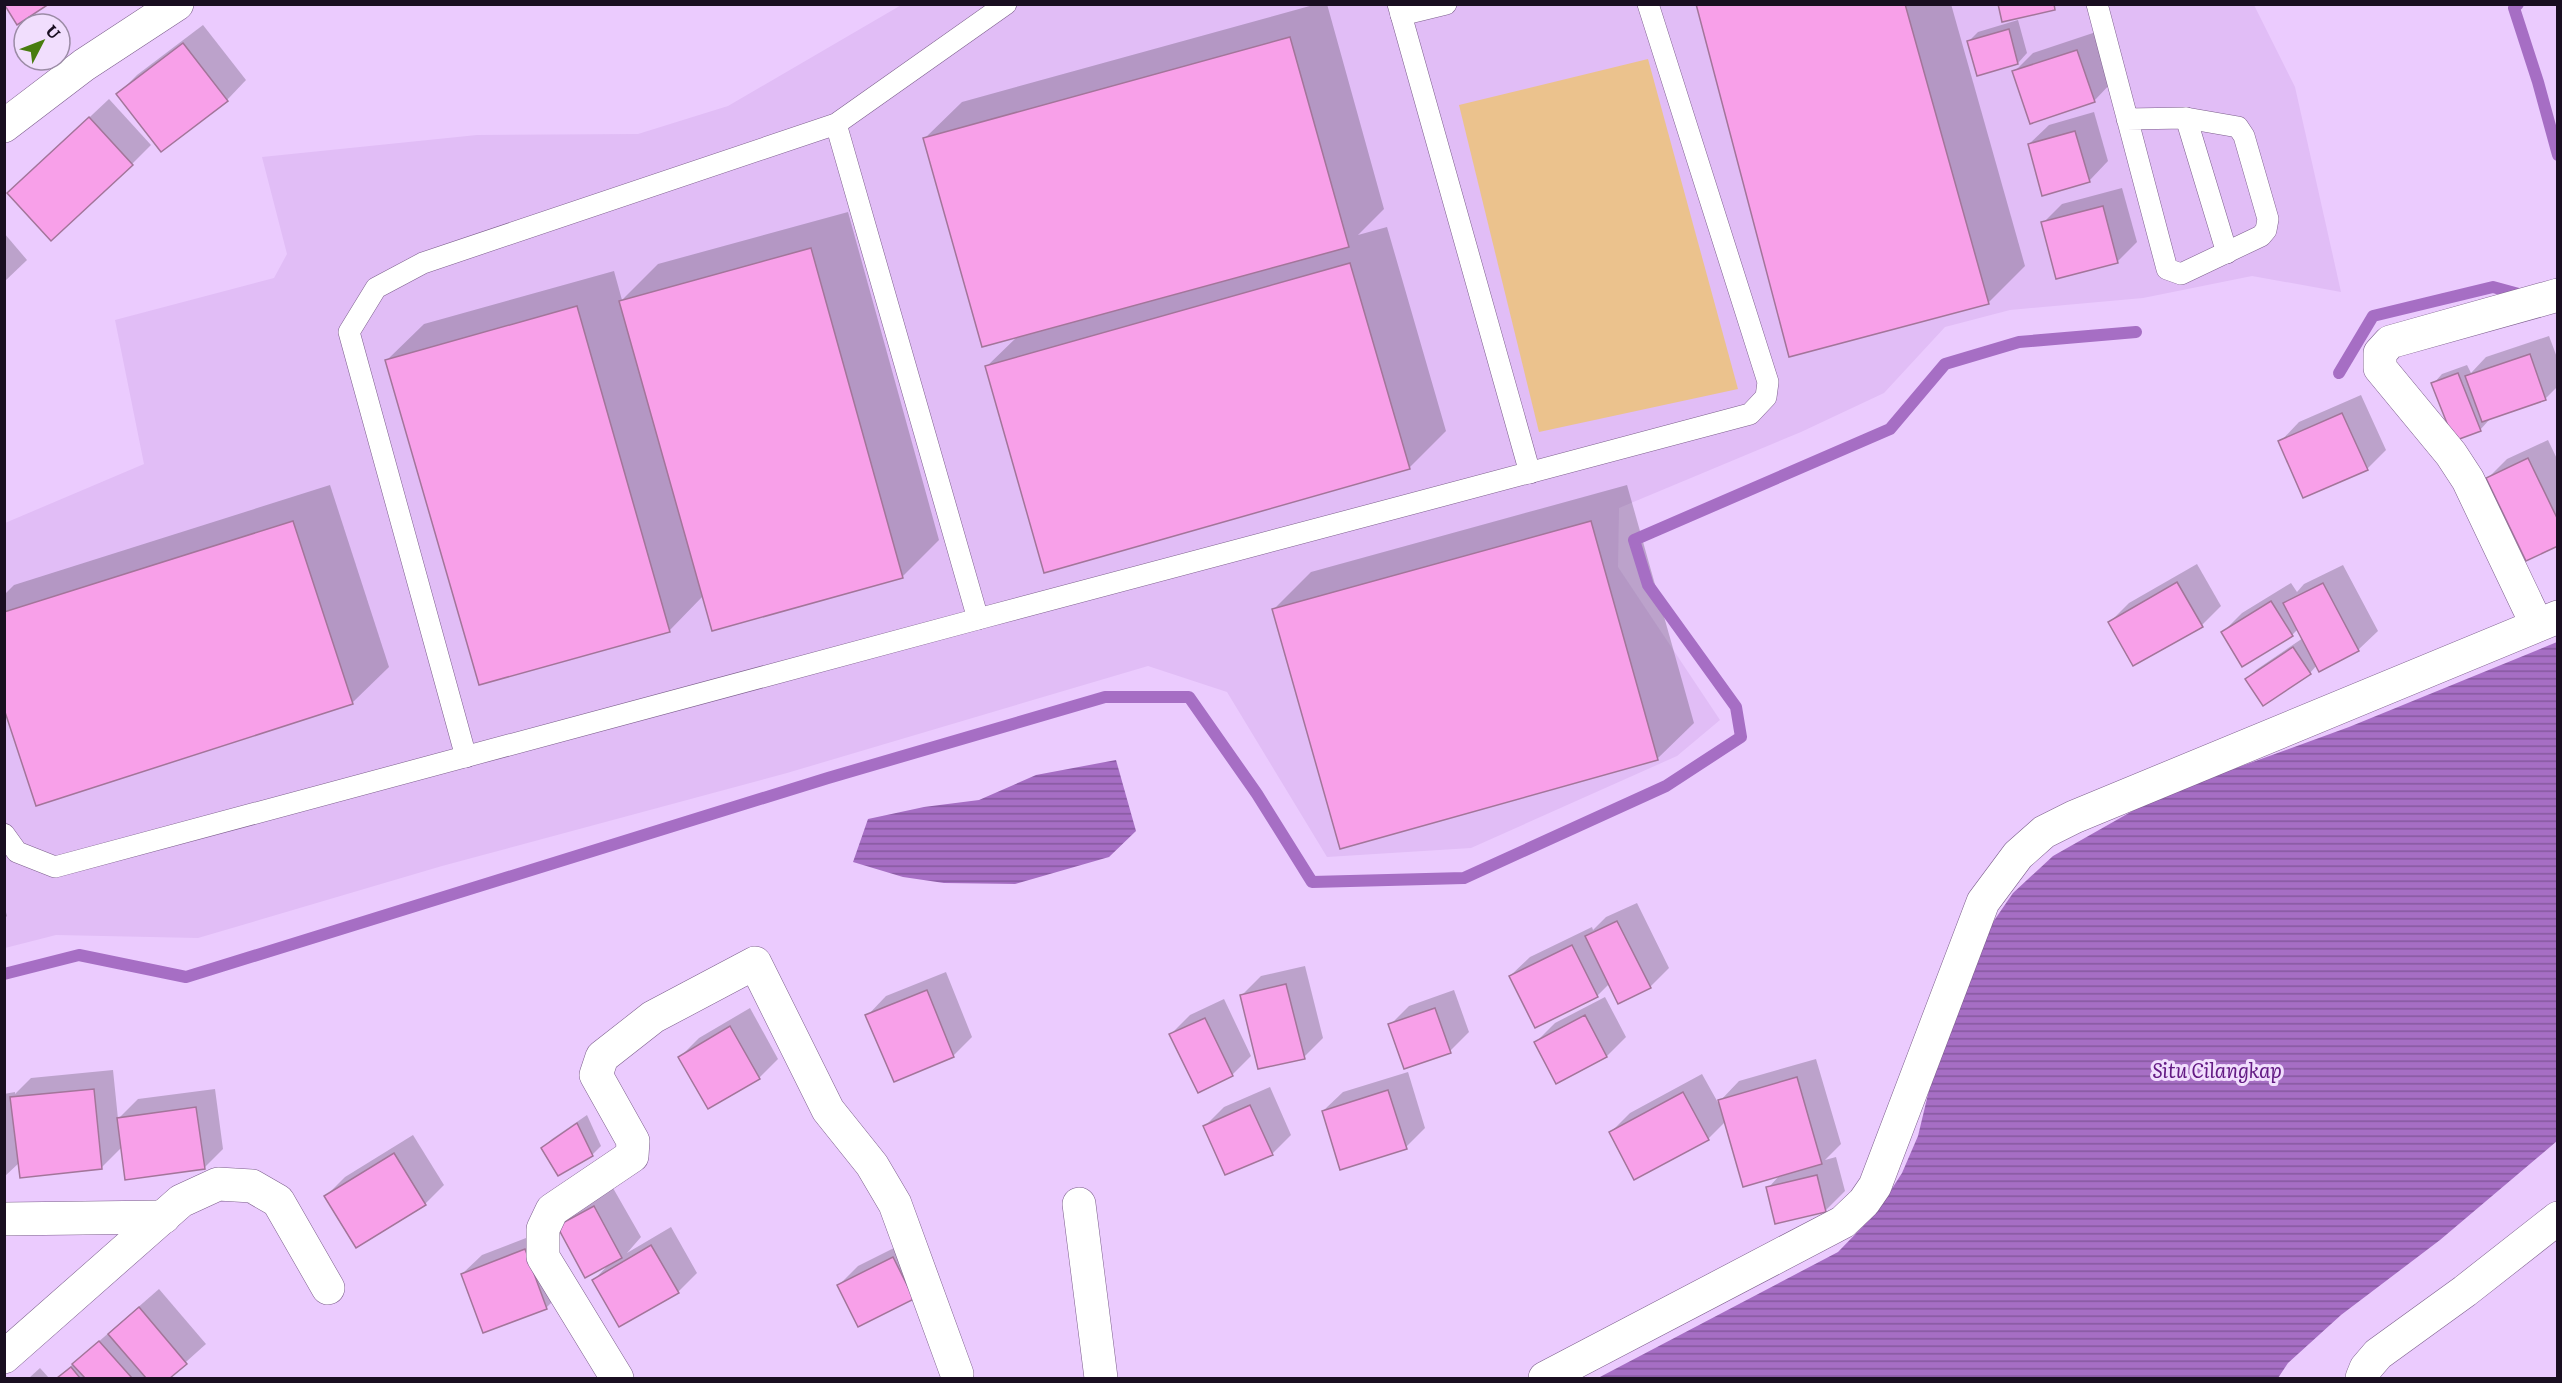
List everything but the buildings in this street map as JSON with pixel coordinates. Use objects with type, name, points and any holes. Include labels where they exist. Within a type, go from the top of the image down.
[{"type":"street","points":[[4,126],[84,65],[177,4]]},
{"type":"street","points":[[1545,1378],[1843,1222],[1864,1202],[1875,1186],[1983,902],[2018,855],[2044,832],[2074,817],[2547,621],[2451,454],[2380,368],[2384,346],[2390,342],[2544,299]]},
{"type":"street","points":[[617,1378],[543,1257],[543,1229],[552,1210],[632,1156],[633,1141],[596,1075],[602,1057],[653,1017],[755,963],[828,1110],[872,1164],[895,1204],[958,1377]]},
{"type":"street","points":[[8,1348],[181,1202],[218,1184],[252,1186],[278,1201],[328,1288]]},
{"type":"street","points":[[1079,1204],[1101,1378]]},
{"type":"street","points":[[4,1219],[164,1217]]},
{"type":"street","points":[[2362,1378],[2366,1368],[2378,1354],[2465,1291],[2558,1218]]},
{"type":"lane","points":[[466,757],[349,332],[376,288],[423,263],[836,124],[1006,4]]},
{"type":"lane","points":[[1446,4],[1399,10],[1530,473]]},
{"type":"lane","points":[[4,834],[17,852],[55,867],[1750,414],[1766,397],[1768,382],[1648,4]]},
{"type":"lane","points":[[2097,4],[2127,119],[2167,269],[2181,274],[2261,236],[2266,230],[2268,219],[2244,136],[2238,127],[2186,118],[2127,119]]},
{"type":"lane","points":[[2186,118],[2227,253]]},
{"type":"lane","points":[[836,124],[978,619]]},
{"type":"shaded area","points":[[903,4],[2254,5],[2295,87],[2341,292],[2252,276],[2143,298],[2010,310],[1945,327],[1884,393],[1801,432],[1619,508],[1618,567],[1720,720],[1677,756],[1471,848],[1327,857],[1227,692],[1148,666],[787,773],[442,866],[198,938],[56,935],[5,948],[5,523],[144,464],[115,320],[274,278],[287,254],[262,157],[477,135],[638,134],[728,106]]},
{"type":"shaded area","points":[[1648,59],[1738,389],[1539,432],[1459,105]]},
{"type":"water","name":"Situ Cilangkap","points":[[2557,642],[2557,1141],[2440,1240],[2341,1315],[2288,1363],[2278,1378],[1598,1378],[1838,1252],[1877,1212],[1902,1173],[1918,1136],[1941,1040],[1980,941],[2013,893],[2053,856],[2159,796],[2349,727]]},
{"type":"water","points":[[1116,760],[1136,831],[1109,857],[1015,884],[944,883],[903,877],[853,862],[868,819],[924,807],[979,800],[1036,775]]},
{"type":"waterway","points":[[2518,4],[2514,8],[2558,155]]},
{"type":"waterway","points":[[2339,373],[2373,316],[2493,287],[2526,296]]},
{"type":"waterway","points":[[4,974],[79,955],[186,977],[828,778],[1105,697],[1189,697],[1257,794],[1312,882],[1464,878],[1666,786],[1741,737],[1736,707],[1648,585],[1634,540],[1890,429],[1945,364],[2019,342],[2136,332]]}]
